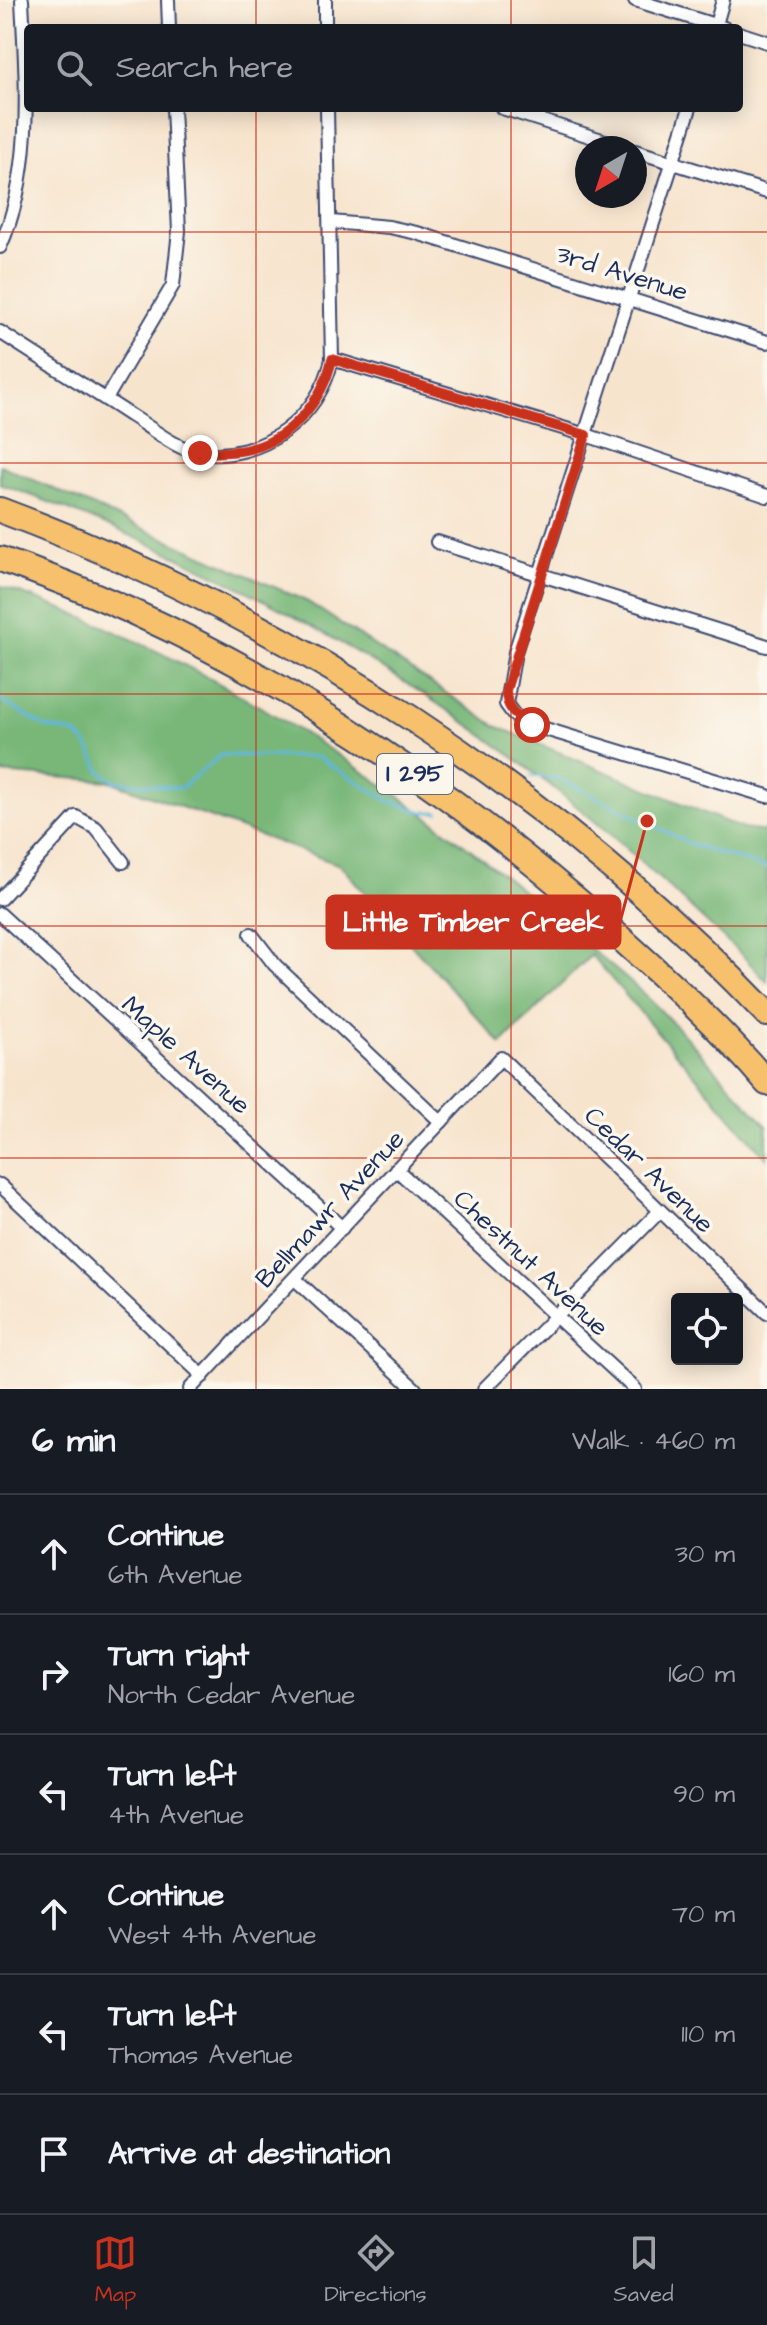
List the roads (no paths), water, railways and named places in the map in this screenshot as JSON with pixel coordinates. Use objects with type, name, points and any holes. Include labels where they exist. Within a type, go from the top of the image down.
[{"type":"highway","name":"I 295","points":[[0,510],[112,556],[252,624],[314,658],[480,763],[647,899],[767,1014]]},
{"type":"highway","name":"I 295","points":[[0,559],[99,597],[197,642],[418,776],[503,839],[612,931],[700,1012],[767,1083]]},
{"type":"street","points":[[0,247],[14,216],[24,163],[22,0]]},
{"type":"street","points":[[168,0],[169,24]]},
{"type":"street","points":[[325,0],[325,24]]},
{"type":"street","points":[[635,0],[709,24]]},
{"type":"street","points":[[719,24],[723,0]]},
{"type":"street","points":[[743,34],[767,42]]},
{"type":"street","points":[[106,399],[173,285],[179,231],[173,112]]},
{"type":"street","points":[[0,332],[106,399],[200,453],[244,450],[263,444],[298,421],[328,379],[332,359],[327,112]]},
{"type":"street","points":[[516,112],[590,136]]},
{"type":"street","points":[[689,112],[540,575],[506,690],[506,704],[532,725],[761,795],[767,780]]},
{"type":"street","points":[[647,155],[767,192]]},
{"type":"street","name":"3rd Avenue","points":[[331,222],[389,227],[464,247],[767,342]]},
{"type":"street","points":[[332,359],[586,435],[767,496]]},
{"type":"street","points":[[437,542],[767,646]]},
{"type":"street","points":[[0,899],[76,817],[96,828],[123,862]]},
{"type":"street","name":"Maple Avenue","points":[[0,914],[342,1228]]},
{"type":"street","points":[[251,934],[275,965],[441,1122]]},
{"type":"street","name":"Bellmawr Avenue","points":[[196,1385],[501,1058]]},
{"type":"street","name":"Cedar Avenue","points":[[501,1058],[767,1313]]},
{"type":"street","name":"Chestnut Avenue","points":[[396,1169],[635,1389]]},
{"type":"street","points":[[0,1185],[196,1385]]},
{"type":"street","points":[[484,1389],[660,1211]]},
{"type":"street","points":[[295,1279],[415,1389]]},
{"type":"waterway","points":[[0,700],[46,727],[74,733],[87,744],[100,771],[114,781],[181,788],[221,755],[317,757],[389,801],[423,812],[439,812]]},
{"type":"waterway","points":[[531,776],[558,778],[693,845],[767,868]]},
{"type":"place","name":"Little Timber Creek","points":[[647,821]]}]
